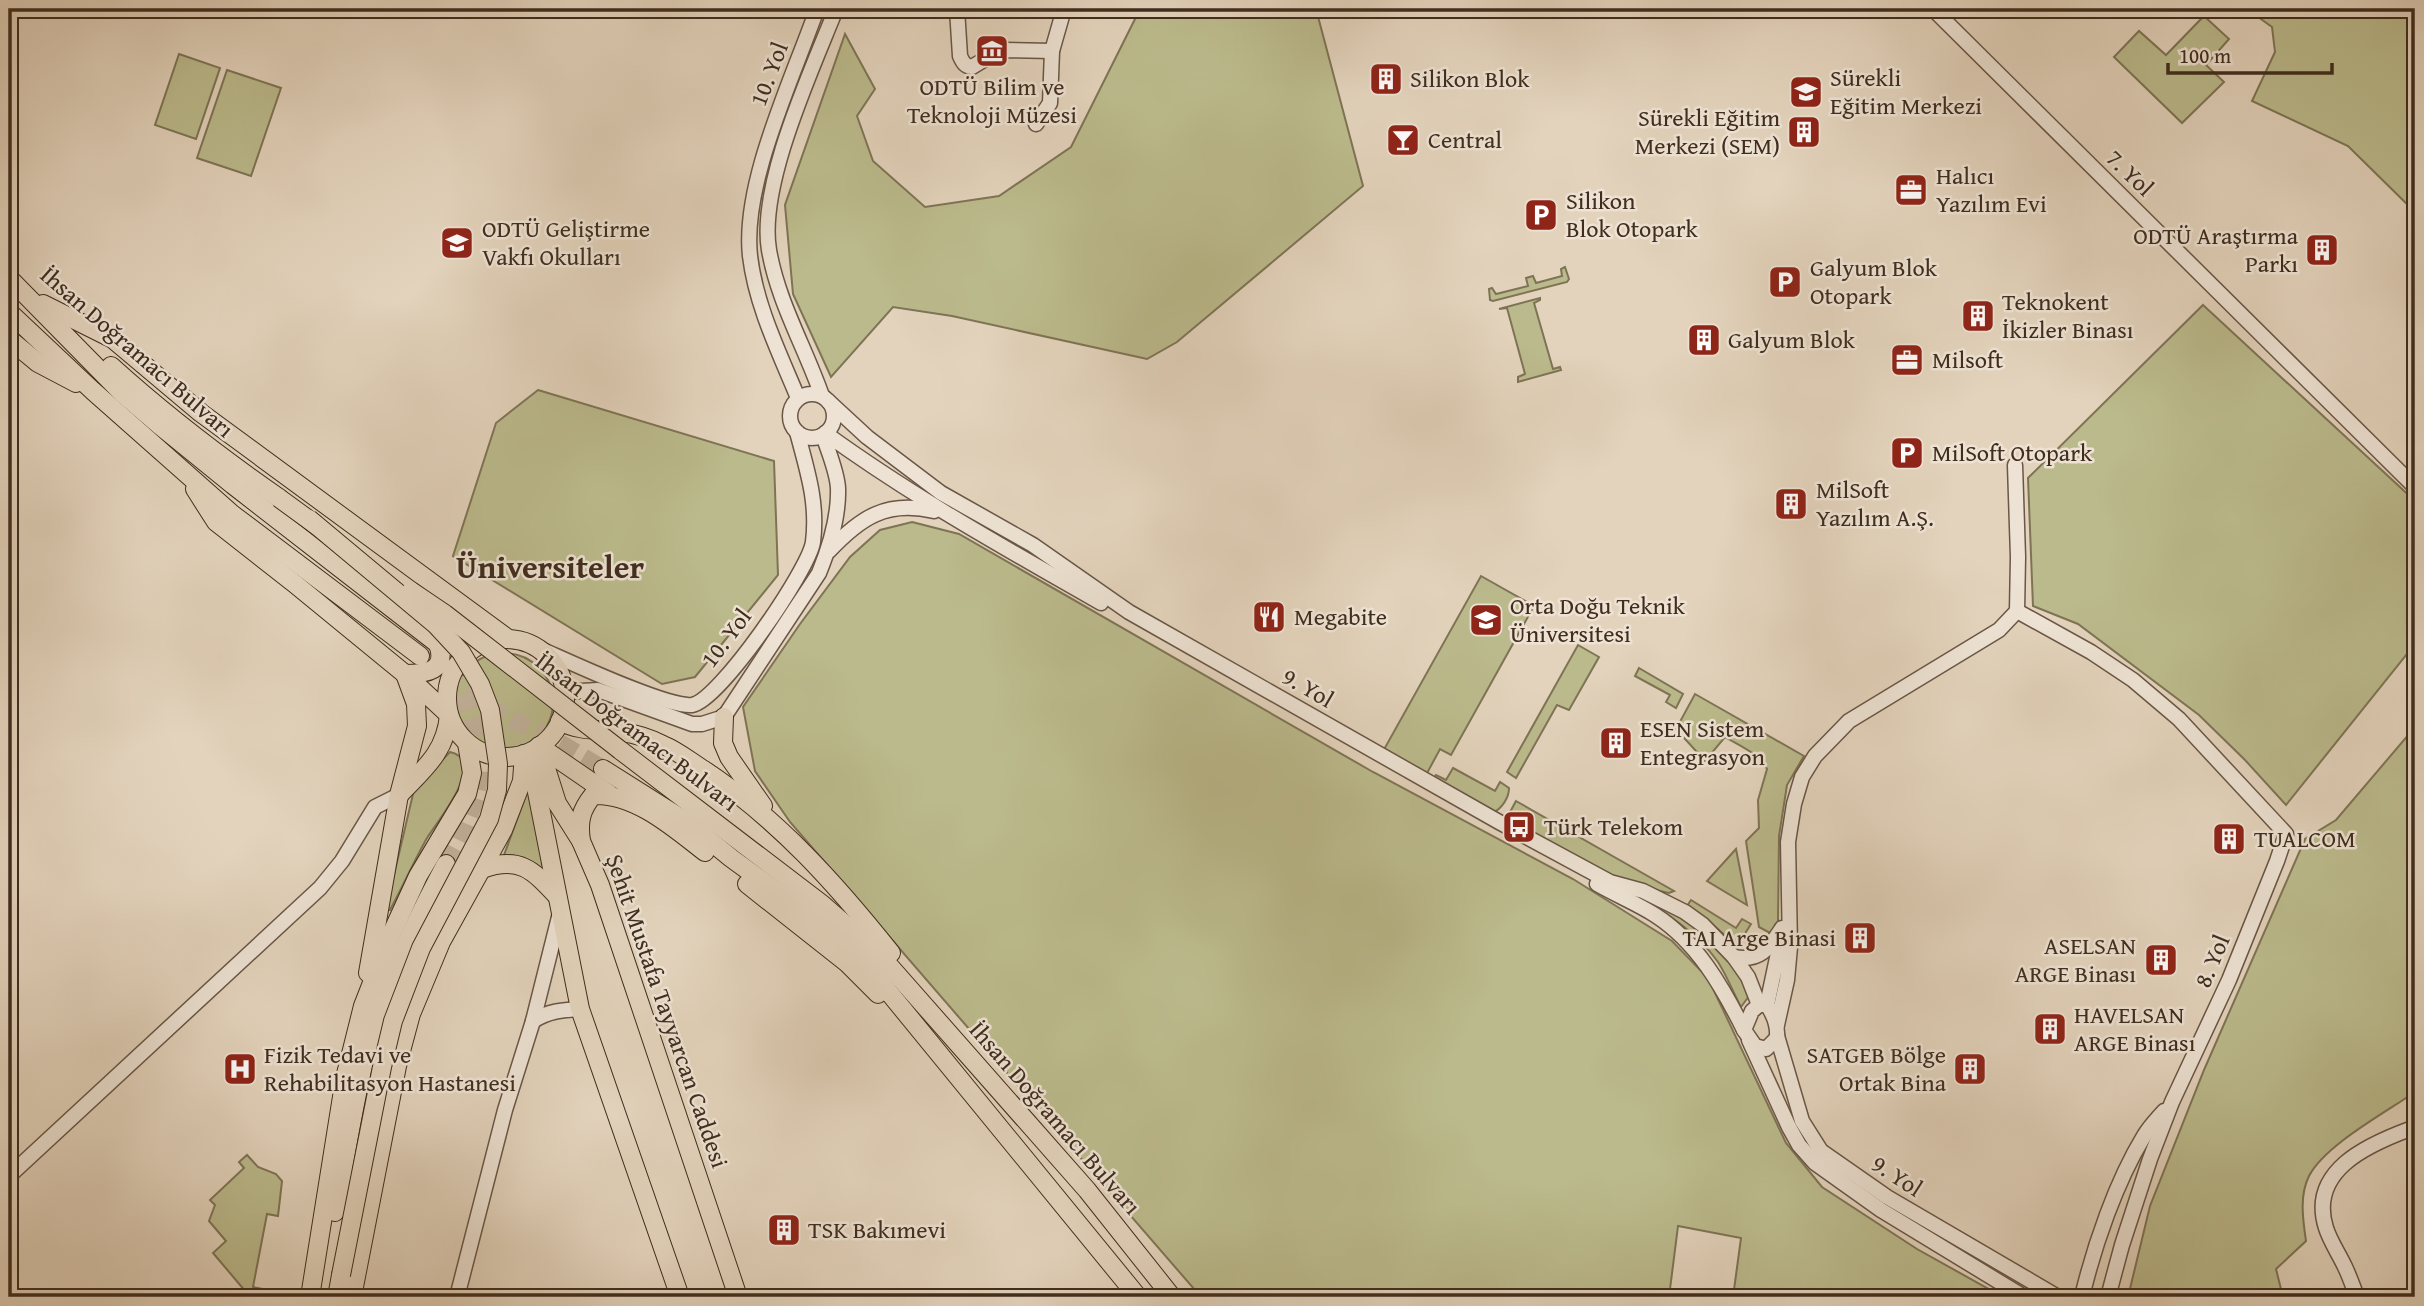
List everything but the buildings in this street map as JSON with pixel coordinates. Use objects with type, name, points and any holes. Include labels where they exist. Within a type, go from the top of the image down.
[{"type":"main road","name":"İhsan Doğramacı Bulvarı","points":[[9,272],[159,409],[212,452],[444,614],[847,924],[878,953],[1003,1092],[1087,1189],[1172,1297]]},
{"type":"main road","name":"İhsan Doğramacı Bulvarı","points":[[9,278],[123,394],[183,446],[438,644]]},
{"type":"main road","points":[[43,304],[113,339],[201,413],[507,638]]},
{"type":"main road","points":[[9,312],[93,391],[232,514],[420,656]]},
{"type":"main road","points":[[9,339],[38,363],[93,391]]},
{"type":"main road","points":[[184,471],[216,522],[296,583],[405,674],[449,715],[467,743],[478,750],[499,756],[532,750],[548,739],[560,721],[565,692],[556,667],[538,648],[523,641],[507,638],[475,647],[460,648],[438,644],[441,653],[434,670],[405,674]]},
{"type":"main road","points":[[309,519],[427,617],[461,652],[480,684],[490,710],[498,764],[497,790],[489,819],[421,948],[394,1021],[380,1077],[337,1297]]},
{"type":"main road","points":[[399,794],[434,757],[444,741],[449,715],[449,682],[459,662],[475,647]]},
{"type":"main road","points":[[312,1297],[345,1078],[363,1006],[399,794],[417,726],[416,704],[405,674]]},
{"type":"main road","points":[[724,717],[723,744],[729,757],[779,829]]},
{"type":"main road","points":[[560,721],[577,729],[625,732],[666,746],[738,793],[824,873],[1003,1092]]},
{"type":"main road","points":[[363,1006],[418,876],[467,793],[472,773],[467,743]]},
{"type":"main road","points":[[532,750],[609,794],[660,818],[810,933],[847,963],[972,1092]]},
{"type":"main road","points":[[352,1297],[397,1066],[411,1014],[441,942],[498,842],[532,750]]},
{"type":"main road","points":[[532,750],[580,1009],[680,1297]]},
{"type":"main road","name":"Şehit Mustafa Tayyarcan Caddesi","points":[[532,750],[557,803],[581,841],[600,885],[738,1297]]},
{"type":"main road","name":"İhsan Doğramacı Bulvarı","points":[[603,769],[687,822],[836,935],[869,968],[1138,1297]]},
{"type":"main road","points":[[467,793],[482,788],[494,789],[512,809]]},
{"type":"main road","points":[[581,841],[579,825],[582,808],[593,796],[609,794]]},
{"type":"main road","points":[[482,869],[500,863],[518,864],[535,874],[559,905]]},
{"type":"main road","points":[[312,1297],[335,1212],[366,1053],[375,1021],[399,958],[446,864]]},
{"type":"street","name":"10. Yol","points":[[538,648],[626,685],[681,705],[692,705],[701,702],[719,686],[747,650],[805,564],[813,544],[814,498],[797,432],[789,416],[792,404],[798,398],[769,329],[757,291],[750,256],[749,230],[752,204],[765,152],[817,9]]},
{"type":"street","name":"10. Yol","points":[[724,717],[820,573],[834,525],[838,486],[824,434],[833,421],[834,414],[785,309],[769,248],[769,206],[795,111],[836,9]]},
{"type":"street","points":[[957,9],[960,56],[968,67],[1004,50],[1052,51]]},
{"type":"street","points":[[1036,124],[1049,103],[1052,51],[1064,9]]},
{"type":"street","name":"7. Yol","points":[[1933,9],[2415,487]]},
{"type":"street","points":[[798,398],[810,393],[825,398]]},
{"type":"street","name":"9. Yol","points":[[825,398],[867,437],[941,493],[1033,545],[1129,612],[1499,822],[1610,882],[1643,891],[1676,907],[1703,925],[1734,957],[1777,1030],[1802,1121],[1821,1150],[2024,1297]]},
{"type":"street","points":[[797,432],[810,438],[824,434]]},
{"type":"street","name":"9. Yol","points":[[824,434],[875,470],[946,513],[1366,755],[1654,915],[1671,927],[1701,958],[1729,1000],[1788,1127],[1815,1163],[1870,1202],[2058,1297]]},
{"type":"street","points":[[1788,882],[1780,954],[1763,1005],[1752,1011],[1746,1035],[1761,1049],[1773,1044],[1787,980],[1790,947],[1788,842],[1794,804],[1802,777],[1815,756],[1849,721],[1999,631],[2017,611],[2015,465]]},
{"type":"street","name":"9. Yol","points":[[828,552],[848,530],[867,517],[888,510],[912,506],[946,513]]},
{"type":"street","name":"8. Yol","points":[[2017,611],[2091,652],[2133,680],[2179,719],[2286,834],[2229,980],[2172,1102],[2150,1159],[2108,1297]]},
{"type":"street","points":[[747,650],[762,658]]},
{"type":"street","points":[[719,686],[738,696]]},
{"type":"street","points":[[565,692],[598,690],[692,724],[713,722],[724,717]]},
{"type":"street","points":[[9,1176],[320,888],[342,861],[375,807],[399,794]]},
{"type":"street","points":[[457,1297],[505,1110],[533,1021],[559,905]]},
{"type":"street","points":[[1734,957],[1746,959],[1759,955],[1769,947],[1783,926]]},
{"type":"street","points":[[533,1021],[556,1011],[580,1009]]},
{"type":"street","name":"8. Yol","points":[[2082,1297],[2089,1267],[2125,1173],[2144,1135],[2172,1102]]},
{"type":"street","points":[[2357,1297],[2326,1228],[2323,1206],[2328,1181],[2345,1163],[2366,1149],[2415,1125]]},
{"type":"shaded area","points":[[1135,9],[1316,9],[1363,186],[1177,342],[1147,359],[952,316],[893,307],[831,377],[793,294],[785,205],[845,34],[875,89],[857,116],[873,161],[925,207],[999,196],[1071,147],[1136,17]]},
{"type":"shaded area","points":[[2247,9],[2415,9],[2415,212],[2348,146],[2252,101],[2275,52],[2272,27]]},
{"type":"shaded area","points":[[2204,16],[2229,39],[2206,65],[2224,82],[2182,123],[2114,57],[2139,31],[2166,55]]},
{"type":"shaded area","points":[[179,54],[220,68],[196,139],[155,125]]},
{"type":"shaded area","points":[[227,70],[281,88],[251,176],[197,158]]},
{"type":"shaded area","points":[[1565,267],[1569,279],[1567,282],[1490,300],[1489,289],[1492,288],[1496,294],[1528,286],[1526,278],[1533,276],[1536,283],[1562,276],[1561,269]]},
{"type":"shaded area","points":[[1540,298],[1534,303],[1553,369],[1560,367],[1561,370],[1518,382],[1518,377],[1525,374],[1507,308],[1499,309]]},
{"type":"shaded area","points":[[2203,305],[2415,501],[2415,644],[2286,805],[2199,715],[2078,624],[2033,606],[2028,478]]},
{"type":"shaded area","points":[[538,390],[774,461],[778,575],[695,677],[662,684],[453,556],[496,423]]},
{"type":"shaded area","points":[[912,522],[959,534],[1373,772],[1573,879],[1672,941],[1708,978],[1786,1143],[1822,1187],[1917,1249],[2003,1297],[1733,1297],[1741,1238],[1678,1226],[1669,1297],[1201,1297],[790,822],[755,771],[743,707],[850,557],[880,530]]},
{"type":"shaded area","points":[[1481,576],[1534,606],[1451,755],[1440,749],[1425,777],[1382,753]]},
{"type":"shaded area","points":[[1578,645],[1599,657],[1569,710],[1557,705],[1516,778],[1507,772]]},
{"type":"shaded area","points":[[504,653],[523,657],[539,667],[549,683],[553,702],[549,721],[539,737],[523,747],[504,751],[485,747],[469,737],[459,721],[455,702],[459,683],[469,667],[485,657]]},
{"type":"shaded area","points":[[1639,668],[1683,694],[1676,708],[1666,702],[1670,695],[1635,676]]},
{"type":"shaded area","points":[[1695,694],[1804,756],[1787,785],[1779,836],[1778,921],[1772,934],[1759,927],[1746,841],[1759,828],[1758,800],[1767,769],[1754,754],[1725,737],[1705,761],[1676,729]]},
{"type":"shaded area","points":[[2415,727],[2415,1092],[2342,1141],[2317,1164],[2309,1176],[2303,1200],[2306,1241],[2276,1269],[2283,1297],[2128,1297],[2150,1206],[2204,1070],[2305,839],[2336,820]]},
{"type":"shaded area","points":[[450,752],[461,757],[464,767],[457,792],[427,838],[390,910],[386,909],[413,794],[416,787]]},
{"type":"shaded area","points":[[1453,768],[1495,791],[1500,782],[1509,788],[1504,802],[1493,813],[1432,781],[1436,775],[1446,780]]},
{"type":"shaded area","points":[[528,790],[544,870],[526,859],[504,855]]},
{"type":"shaded area","points":[[1516,801],[1674,891],[1660,891],[1589,870],[1511,823],[1509,814]]},
{"type":"shaded area","points":[[1736,849],[1747,905],[1707,881]]},
{"type":"shaded area","points":[[1632,895],[1680,917],[1722,951],[1752,992],[1741,1007],[1718,962],[1700,941],[1668,915]]},
{"type":"shaded area","points":[[1691,900],[1736,928],[1742,919],[1751,924],[1737,946],[1703,916],[1687,906]]},
{"type":"shaded area","points":[[247,1155],[258,1167],[276,1174],[282,1181],[278,1216],[267,1214],[253,1287],[263,1289],[262,1297],[240,1297],[246,1292],[213,1253],[226,1241],[209,1221],[215,1205],[210,1200],[244,1168],[239,1162]]},
{"type":"tunnel","points":[[423,658],[495,711],[558,742],[603,769]]},
{"type":"tunnel","points":[[446,864],[469,817],[479,779],[477,739],[461,688]]},
{"type":"place","name":"ODTÜ Bilim ve Teknoloji Müzesi","points":[[992,51]]},
{"type":"place","name":"Silikon Blok","points":[[1386,79]]},
{"type":"place","name":"Sürekli Eğitim Merkezi","points":[[1806,92]]},
{"type":"place","name":"Sürekli Eğitim Merkezi (SEM)","points":[[1804,132]]},
{"type":"place","name":"Central","points":[[1403,140]]},
{"type":"place","name":"Halıcı Yazılım Evi","points":[[1911,190]]},
{"type":"place","name":"Silikon Blok Otopark","points":[[1541,215]]},
{"type":"place","name":"ODTÜ Geliştirme Vakfı Okulları","points":[[457,243]]},
{"type":"place","name":"ODTÜ Araştırma Parkı","points":[[2322,250]]},
{"type":"place","name":"Galyum Blok Otopark","points":[[1785,282]]},
{"type":"place","name":"Teknokent İkizler Binası","points":[[1978,316]]},
{"type":"place","name":"Galyum Blok","points":[[1704,340]]},
{"type":"place","name":"Milsoft","points":[[1907,360]]},
{"type":"place","name":"MilSoft Otopark","points":[[1907,453]]},
{"type":"place","name":"MilSoft Yazılım A.Ş.","points":[[1791,504]]},
{"type":"place","name":"Megabite","points":[[1269,617]]},
{"type":"place","name":"Orta Doğu Teknik Üniversitesi","points":[[1486,620]]},
{"type":"place","name":"ESEN Sistem Entegrasyon","points":[[1616,743]]},
{"type":"place","name":"Türk Telekom","points":[[1519,827]]},
{"type":"place","name":"TUALCOM","points":[[2229,839]]},
{"type":"place","name":"TAI Arge Binasi","points":[[1860,938]]},
{"type":"place","name":"ASELSAN ARGE Binası","points":[[2161,960]]},
{"type":"place","name":"HAVELSAN ARGE Binası","points":[[2050,1029]]},
{"type":"place","name":"Fizik Tedavi ve Rehabilitasyon Hastanesi","points":[[240,1069]]},
{"type":"place","name":"SATGEB Bölge Ortak Bina","points":[[1970,1069]]},
{"type":"place","name":"TSK Bakımevi","points":[[784,1230]]},
{"type":"district","name":"Üniversiteler","points":[[550,567]]}]
